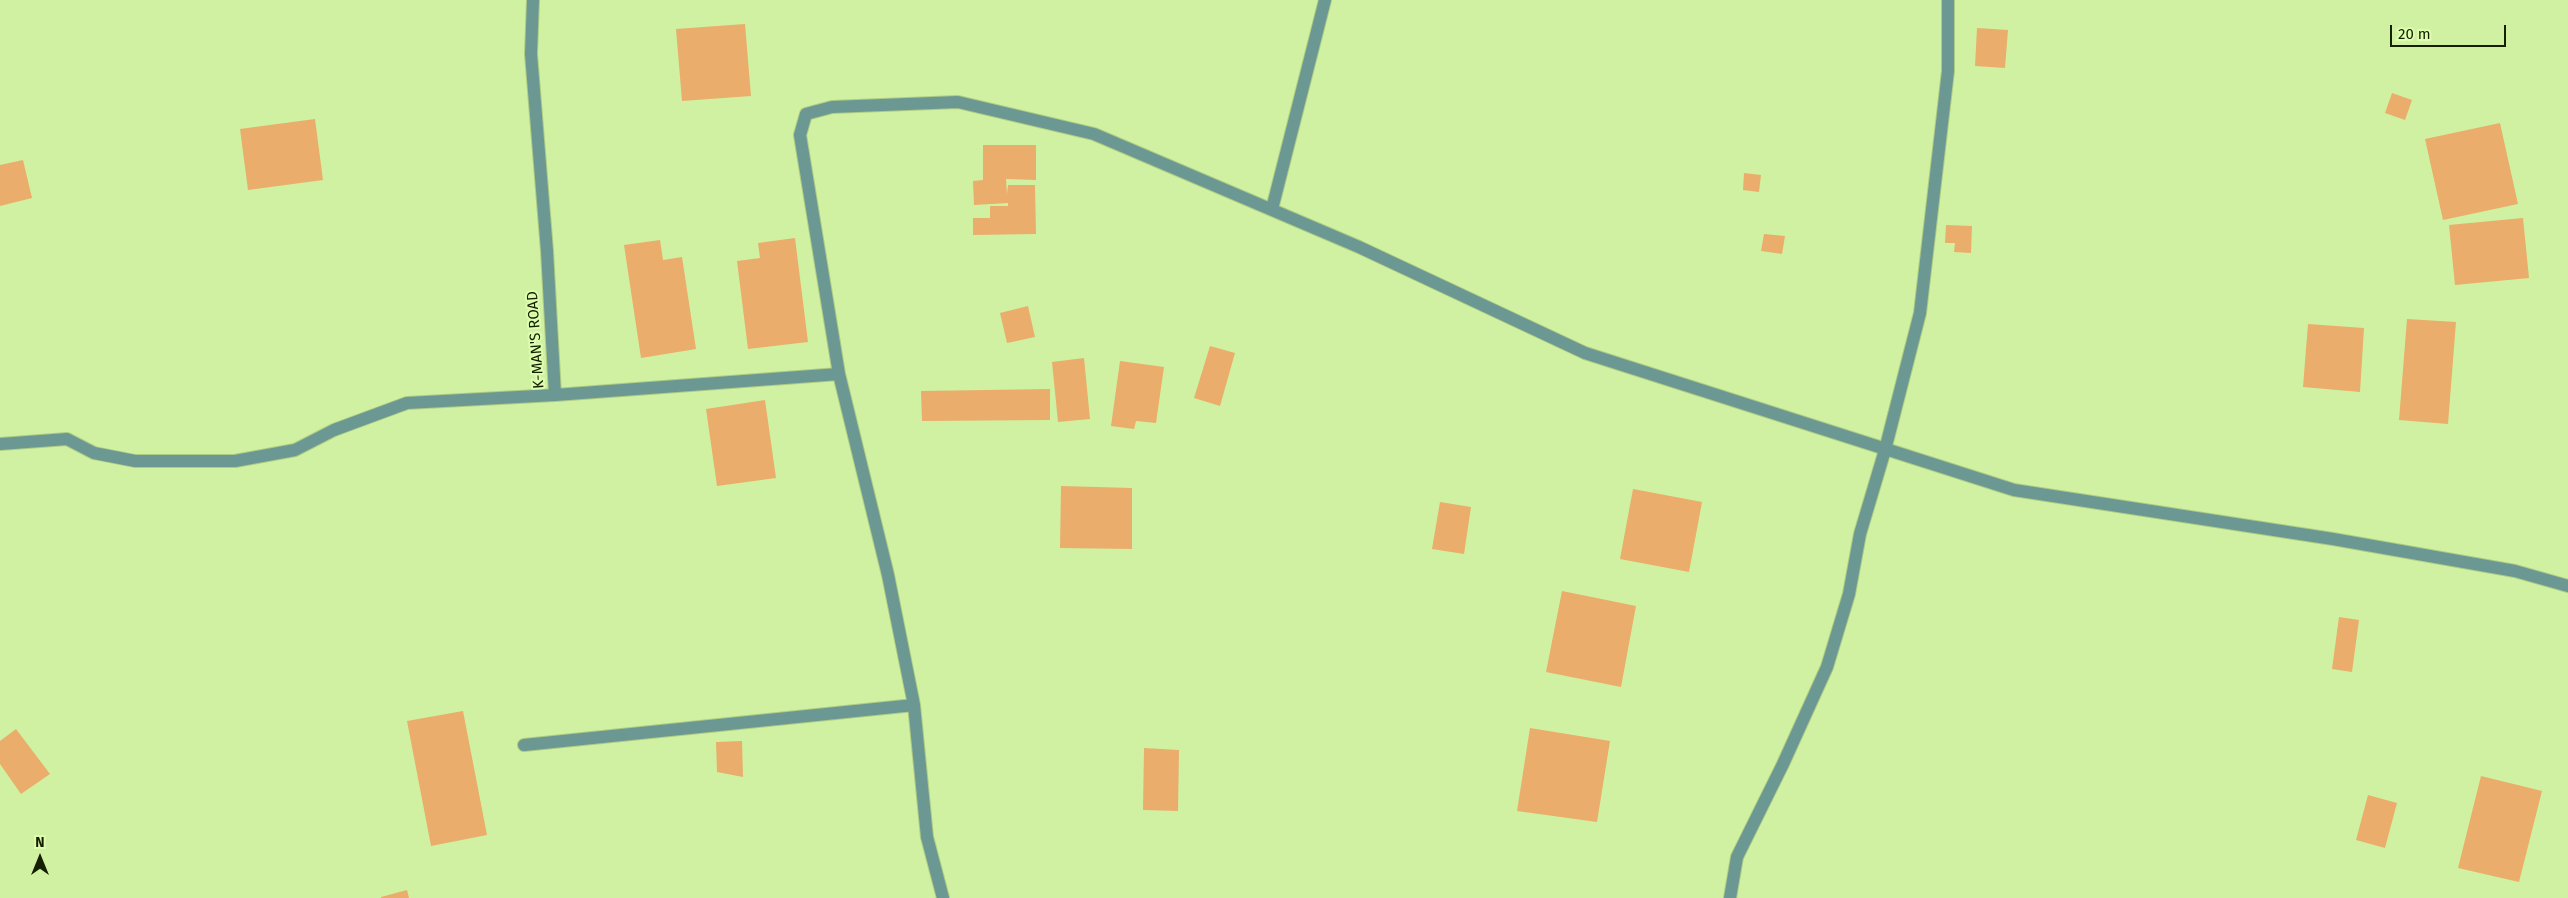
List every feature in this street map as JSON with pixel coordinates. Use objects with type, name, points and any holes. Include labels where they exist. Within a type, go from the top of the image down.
[{"type":"street","name":"K-MAN'S ROAD","points":[[533,0],[531,54],[547,250],[555,395],[840,374]]},
{"type":"street","points":[[1272,210],[1325,0]]},
{"type":"street","points":[[1730,898],[1737,857],[1784,764],[1827,667],[1849,594],[1860,534],[1885,450],[1920,313],[1948,71],[1948,0]]},
{"type":"street","points":[[943,898],[927,837],[914,705],[888,576],[840,374],[800,135],[806,114],[832,107],[958,102],[1094,134],[1360,247],[1585,353],[2014,490],[2333,539],[2514,571],[2568,586]]},
{"type":"street","points":[[0,444],[67,439],[94,453],[135,460],[235,460],[295,450],[334,430],[407,403],[555,395]]},
{"type":"street","points":[[524,745],[914,705]]},
{"type":"building","points":[[745,24],[751,96],[682,101],[676,29]]},
{"type":"building","points":[[1977,28],[2008,30],[2005,68],[1975,66]]},
{"type":"building","points":[[2392,93],[2412,100],[2405,120],[2385,113]]},
{"type":"building","points":[[315,119],[323,180],[248,190],[240,129]]},
{"type":"building","points":[[2500,123],[2518,204],[2443,220],[2425,139]]},
{"type":"building","points":[[983,145],[1036,145],[1036,180],[1006,179],[1007,194],[1008,185],[1035,185],[1036,234],[973,235],[973,218],[990,218],[990,206],[1008,206],[1008,203],[974,205],[973,181],[983,180]]},
{"type":"building","points":[[23,160],[32,198],[0,206],[0,165]]},
{"type":"building","points":[[1744,173],[1761,175],[1759,192],[1743,190]]},
{"type":"building","points":[[2523,218],[2529,278],[2455,285],[2449,225]]},
{"type":"building","points":[[1946,225],[1972,226],[1971,253],[1954,252],[1955,243],[1945,243]]},
{"type":"building","points":[[1764,234],[1785,236],[1782,254],[1761,251]]},
{"type":"building","points":[[795,238],[808,342],[748,349],[737,261],[760,258],[758,243]]},
{"type":"building","points":[[660,240],[663,260],[682,257],[696,349],[641,358],[624,245]]},
{"type":"building","points":[[1028,306],[1035,337],[1007,343],[1000,313]]},
{"type":"building","points":[[2407,319],[2456,322],[2448,424],[2399,420]]},
{"type":"building","points":[[2308,324],[2364,328],[2360,392],[2303,387]]},
{"type":"building","points":[[1210,346],[1235,353],[1220,406],[1194,398]]},
{"type":"building","points":[[1084,358],[1090,419],[1058,422],[1052,362]]},
{"type":"building","points":[[1120,361],[1164,367],[1156,423],[1136,421],[1134,429],[1111,426]]},
{"type":"building","points":[[1050,389],[1050,420],[922,421],[921,391]]},
{"type":"building","points":[[765,400],[776,478],[717,486],[706,409]]},
{"type":"building","points":[[1061,486],[1132,488],[1132,549],[1060,548]]},
{"type":"building","points":[[1633,489],[1702,502],[1689,572],[1620,559]]},
{"type":"building","points":[[1440,502],[1471,507],[1464,554],[1432,549]]},
{"type":"building","points":[[1562,591],[1636,606],[1621,687],[1546,672]]},
{"type":"building","points":[[2339,617],[2359,620],[2352,672],[2332,669]]},
{"type":"building","points":[[463,711],[487,835],[431,846],[407,721]]},
{"type":"building","points":[[1530,728],[1610,741],[1597,822],[1517,811]]},
{"type":"building","points":[[16,729],[50,774],[21,794],[0,764],[0,741]]},
{"type":"building","points":[[742,741],[743,777],[717,772],[716,742]]},
{"type":"building","points":[[1144,748],[1179,750],[1178,811],[1143,810]]},
{"type":"building","points":[[2481,776],[2542,791],[2519,882],[2458,868]]},
{"type":"building","points":[[2368,795],[2397,803],[2385,848],[2356,840]]},
{"type":"building","points":[[407,890],[409,898],[381,898],[381,897]]}]
